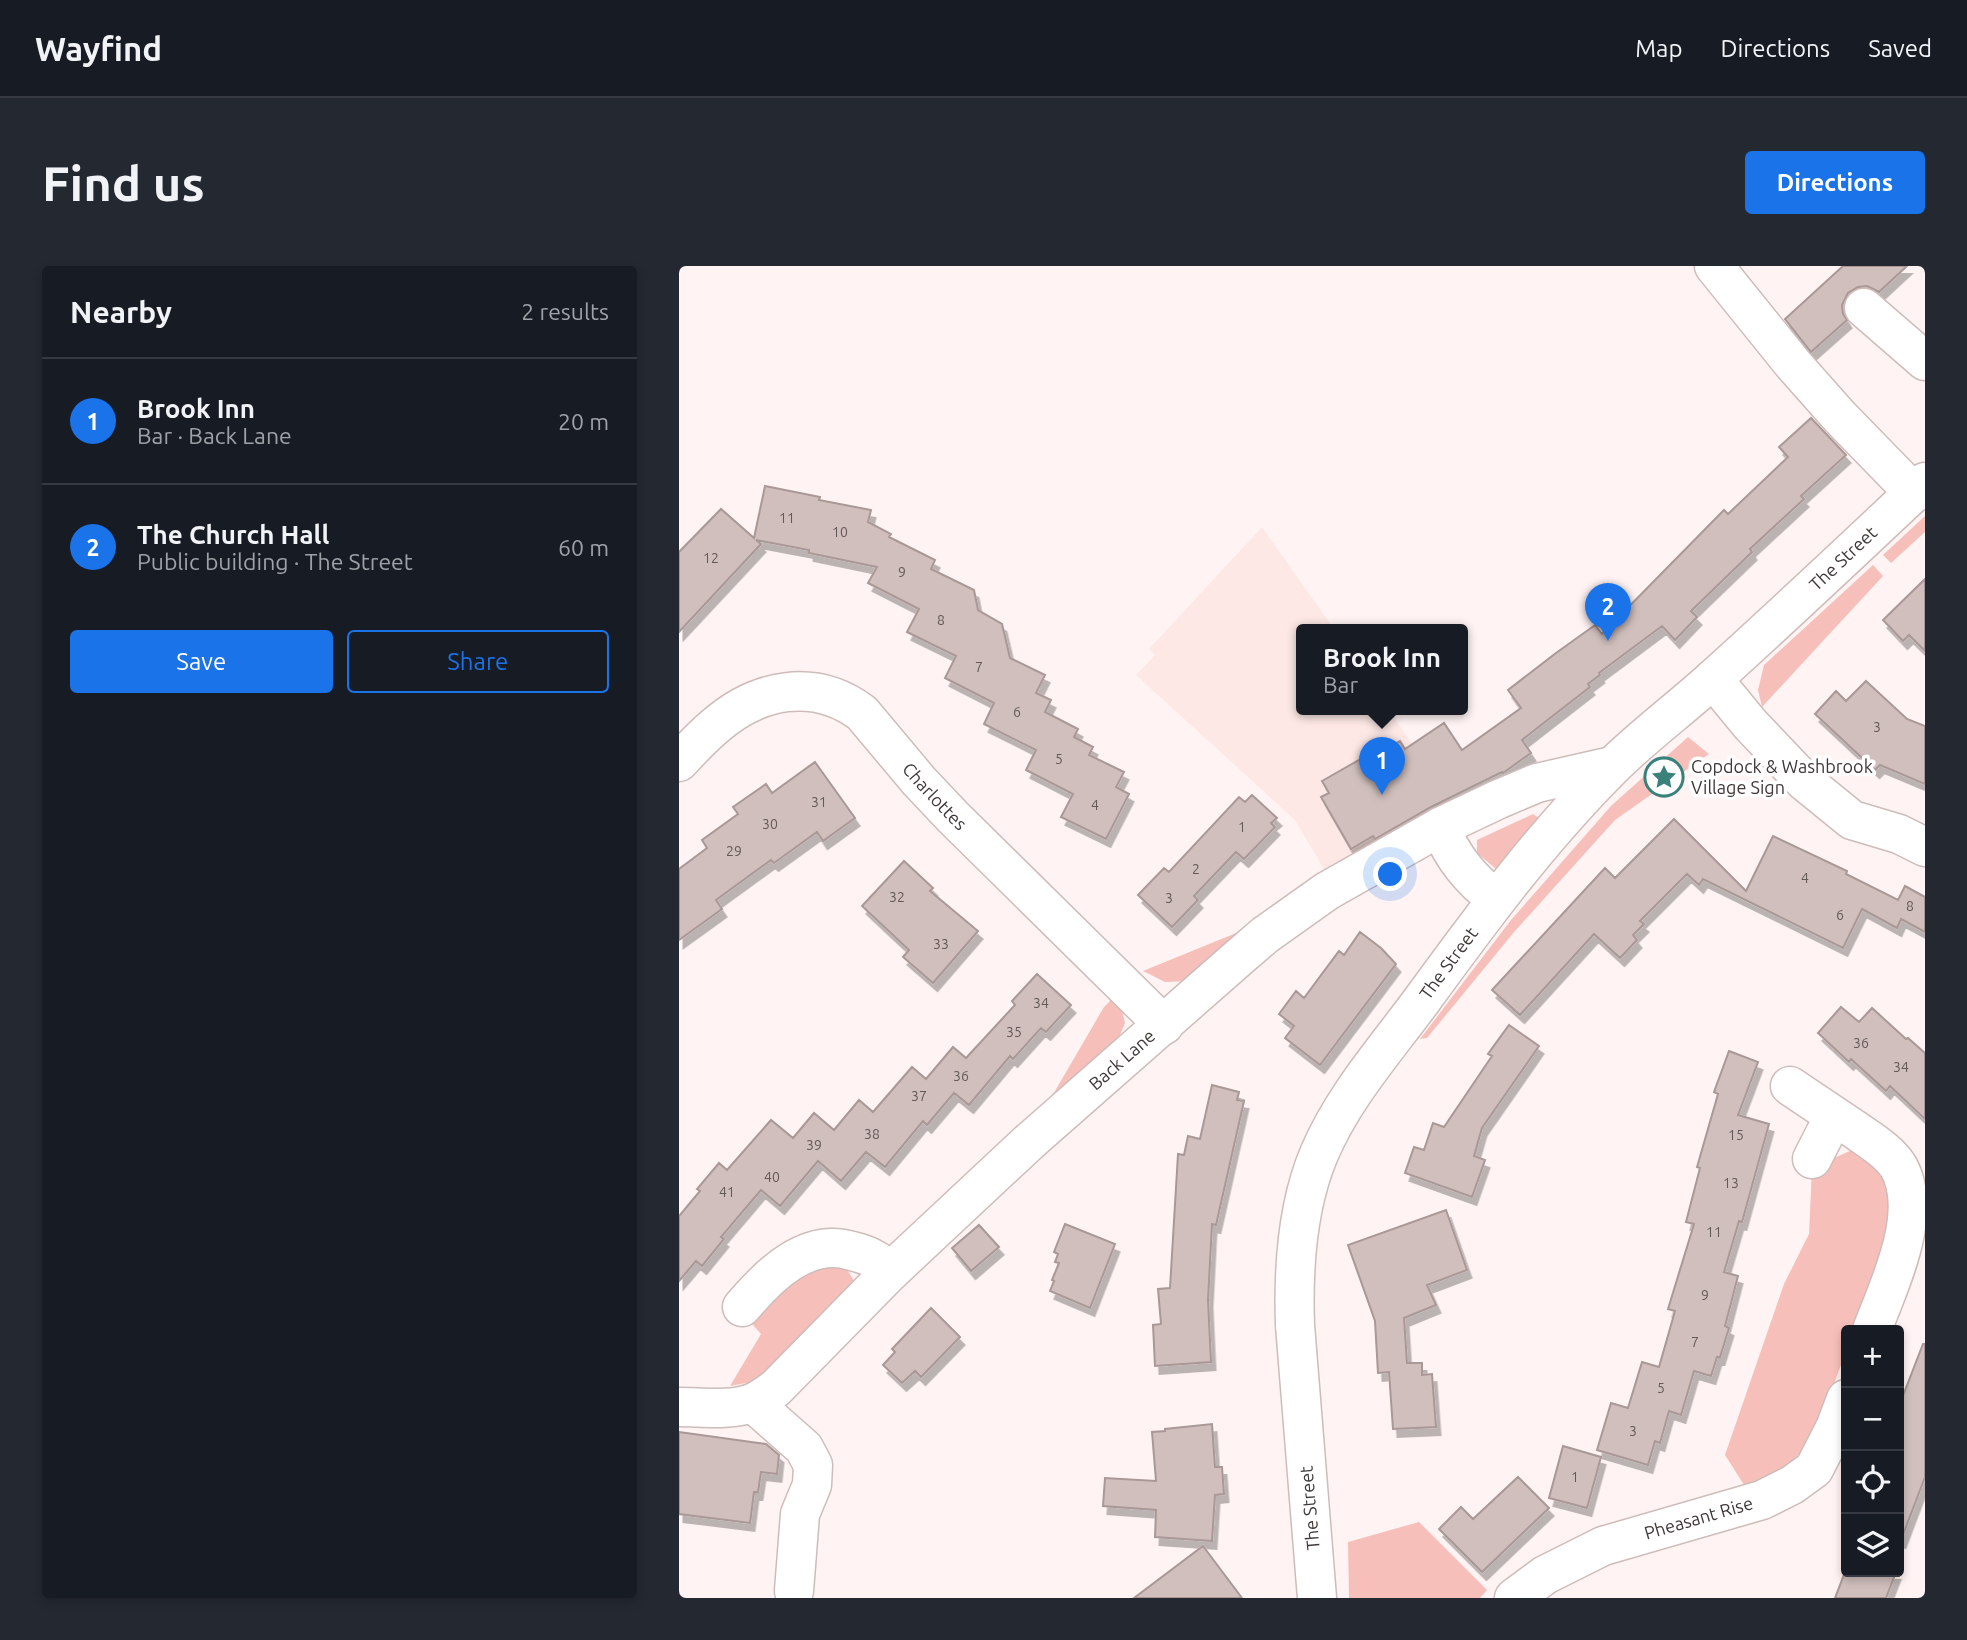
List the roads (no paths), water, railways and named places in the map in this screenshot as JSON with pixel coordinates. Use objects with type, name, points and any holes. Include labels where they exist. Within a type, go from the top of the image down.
[{"type":"street","points":[[1714,266],[1839,416],[1919,488]]},
{"type":"street","points":[[1864,308],[1919,345]]},
{"type":"street","name":"The Street","points":[[1317,1598],[1293,1288],[1296,1254],[1309,1183],[1333,1126],[1356,1090],[1496,899],[1612,766],[1713,679],[1919,488]]},
{"type":"street","points":[[1713,679],[1750,724],[1804,781],[1852,820],[1899,834],[1925,847]]},
{"type":"street","name":"Charlottes","points":[[679,762],[715,726],[758,699],[797,690],[825,694],[851,705],[862,713],[953,817],[1164,1025]]},
{"type":"street","name":"Back Lane","points":[[679,1406],[726,1407],[753,1403],[776,1388],[890,1272],[1029,1142],[1235,960],[1327,891],[1481,807],[1537,783],[1612,766]]},
{"type":"street","points":[[1440,827],[1447,845],[1463,869],[1496,899]]},
{"type":"street","points":[[1790,1086],[1879,1147],[1898,1166],[1907,1188],[1910,1213],[1906,1242],[1874,1325]]},
{"type":"street","points":[[1812,1159],[1835,1115]]},
{"type":"street","points":[[742,1307],[775,1272],[815,1250],[847,1249],[865,1254],[880,1262],[890,1272]]},
{"type":"street","points":[[753,1403],[804,1448],[813,1465],[812,1485],[800,1514],[795,1591]]},
{"type":"street","name":"Pheasant Rise","points":[[1514,1598],[1545,1575],[1603,1546],[1762,1500],[1792,1485],[1814,1469],[1841,1412]]},
{"type":"place","name":"The Church Hall","points":[[1608,641]]},
{"type":"place","name":"Copdock & Washbrook Village Sign","points":[[1664,777]]},
{"type":"place","name":"Brook Inn","points":[[1382,795]]}]
